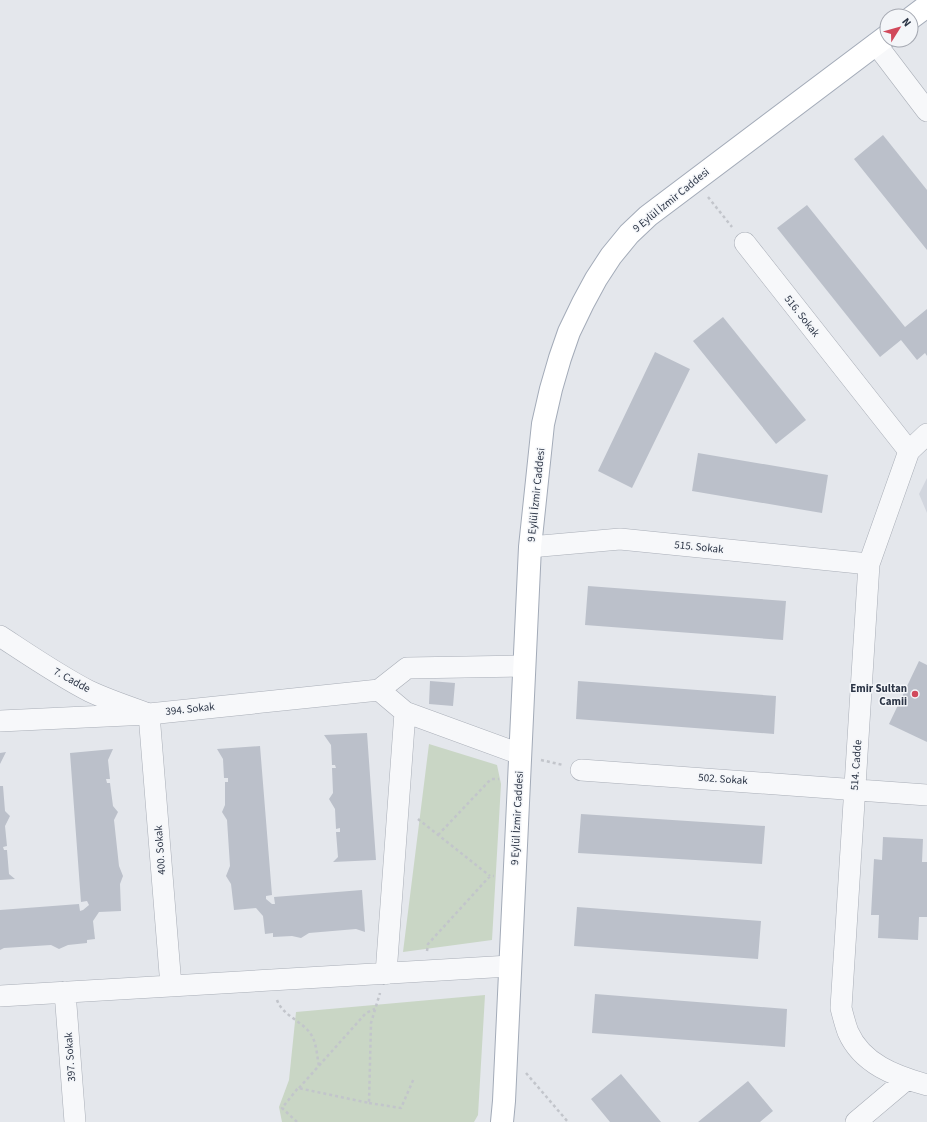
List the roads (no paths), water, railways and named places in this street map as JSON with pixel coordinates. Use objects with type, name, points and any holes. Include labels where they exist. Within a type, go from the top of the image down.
[{"type":"main road","name":"9 Eylül İzmir Caddesi","points":[[510,1122],[503,1111],[530,547],[544,424],[551,389],[569,332],[596,279],[629,234],[648,216],[879,42]]},
{"type":"main road","name":"9 Eylül İzmir Caddesi","points":[[494,1122],[503,1111]]},
{"type":"street","points":[[887,48],[927,111]]},
{"type":"street","name":"516. Sokak","points":[[745,244],[910,451]]},
{"type":"street","name":"514. Cadde","points":[[927,434],[910,451],[869,564],[841,1008],[848,1032],[862,1053],[882,1069],[906,1079],[927,1085]]},
{"type":"street","name":"515. Sokak","points":[[530,547],[620,539],[869,564]]},
{"type":"street","name":"7. Cadde","points":[[0,636],[89,691],[114,702],[149,714]]},
{"type":"street","points":[[520,754],[405,712],[379,690],[407,668],[524,666]]},
{"type":"street","name":"394. Sokak","points":[[0,721],[149,714],[379,690]]},
{"type":"street","points":[[386,974],[405,712]]},
{"type":"street","name":"400. Sokak","points":[[149,714],[171,986]]},
{"type":"street","name":"502. Sokak","points":[[581,770],[855,788],[927,795]]},
{"type":"street","points":[[0,996],[510,966]]},
{"type":"street","name":"397. Sokak","points":[[66,992],[75,1122]]},
{"type":"street","points":[[856,1122],[906,1079]]},
{"type":"place","name":"Emir Sultan Camii","points":[[915,694]]}]
